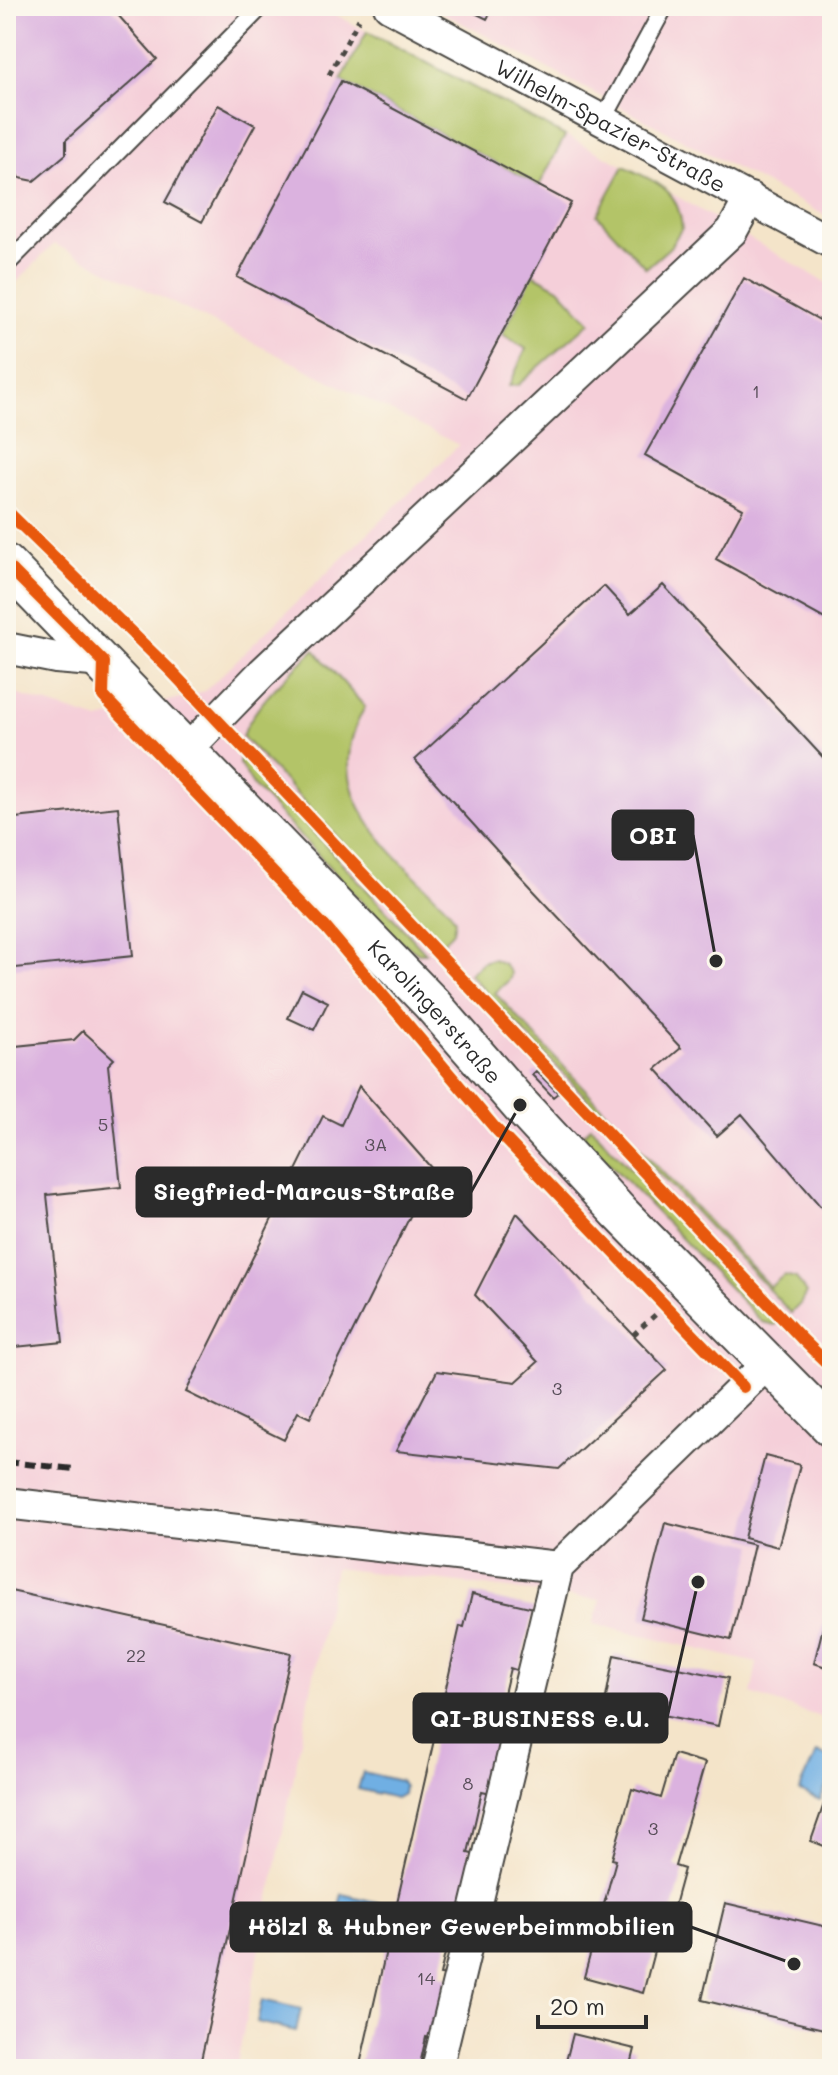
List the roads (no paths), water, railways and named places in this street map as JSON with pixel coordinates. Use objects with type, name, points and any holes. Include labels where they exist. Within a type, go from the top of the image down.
[{"type":"street","name":"Wilhelm-Spazier-Straße","points":[[389,6],[832,243]]},
{"type":"street","points":[[188,749],[262,673],[732,231],[750,198]]},
{"type":"street","name":"Karolingerstraße","points":[[6,564],[431,1003],[619,1212],[832,1428]]},
{"type":"street","points":[[6,648],[56,658],[104,662]]},
{"type":"street","points":[[437,2069],[558,1567],[768,1363]]},
{"type":"street","points":[[6,1503],[558,1567]]},
{"type":"lane","points":[[6,265],[262,6]]},
{"type":"lane","points":[[603,120],[665,6]]},
{"type":"water","points":[[817,1752],[832,1759],[832,1774],[820,1800],[799,1791]]},
{"type":"water","points":[[363,1772],[400,1781],[404,1787],[403,1794],[396,1798],[358,1789]]},
{"type":"water","points":[[342,1894],[384,1904],[379,1924],[337,1914]]},
{"type":"water","points":[[262,2000],[301,2009],[296,2031],[257,2022]]},
{"type":"railway","points":[[6,1462],[75,1469]]},
{"type":"place","name":"OBI","points":[[716,961]]},
{"type":"place","name":"Siegfried-Marcus-Straße","points":[[520,1105]]},
{"type":"place","name":"QI-BUSINESS e.U.","points":[[698,1582]]},
{"type":"place","name":"Hölzl & Hubner Gewerbeimmobilien","points":[[794,1964]]}]
